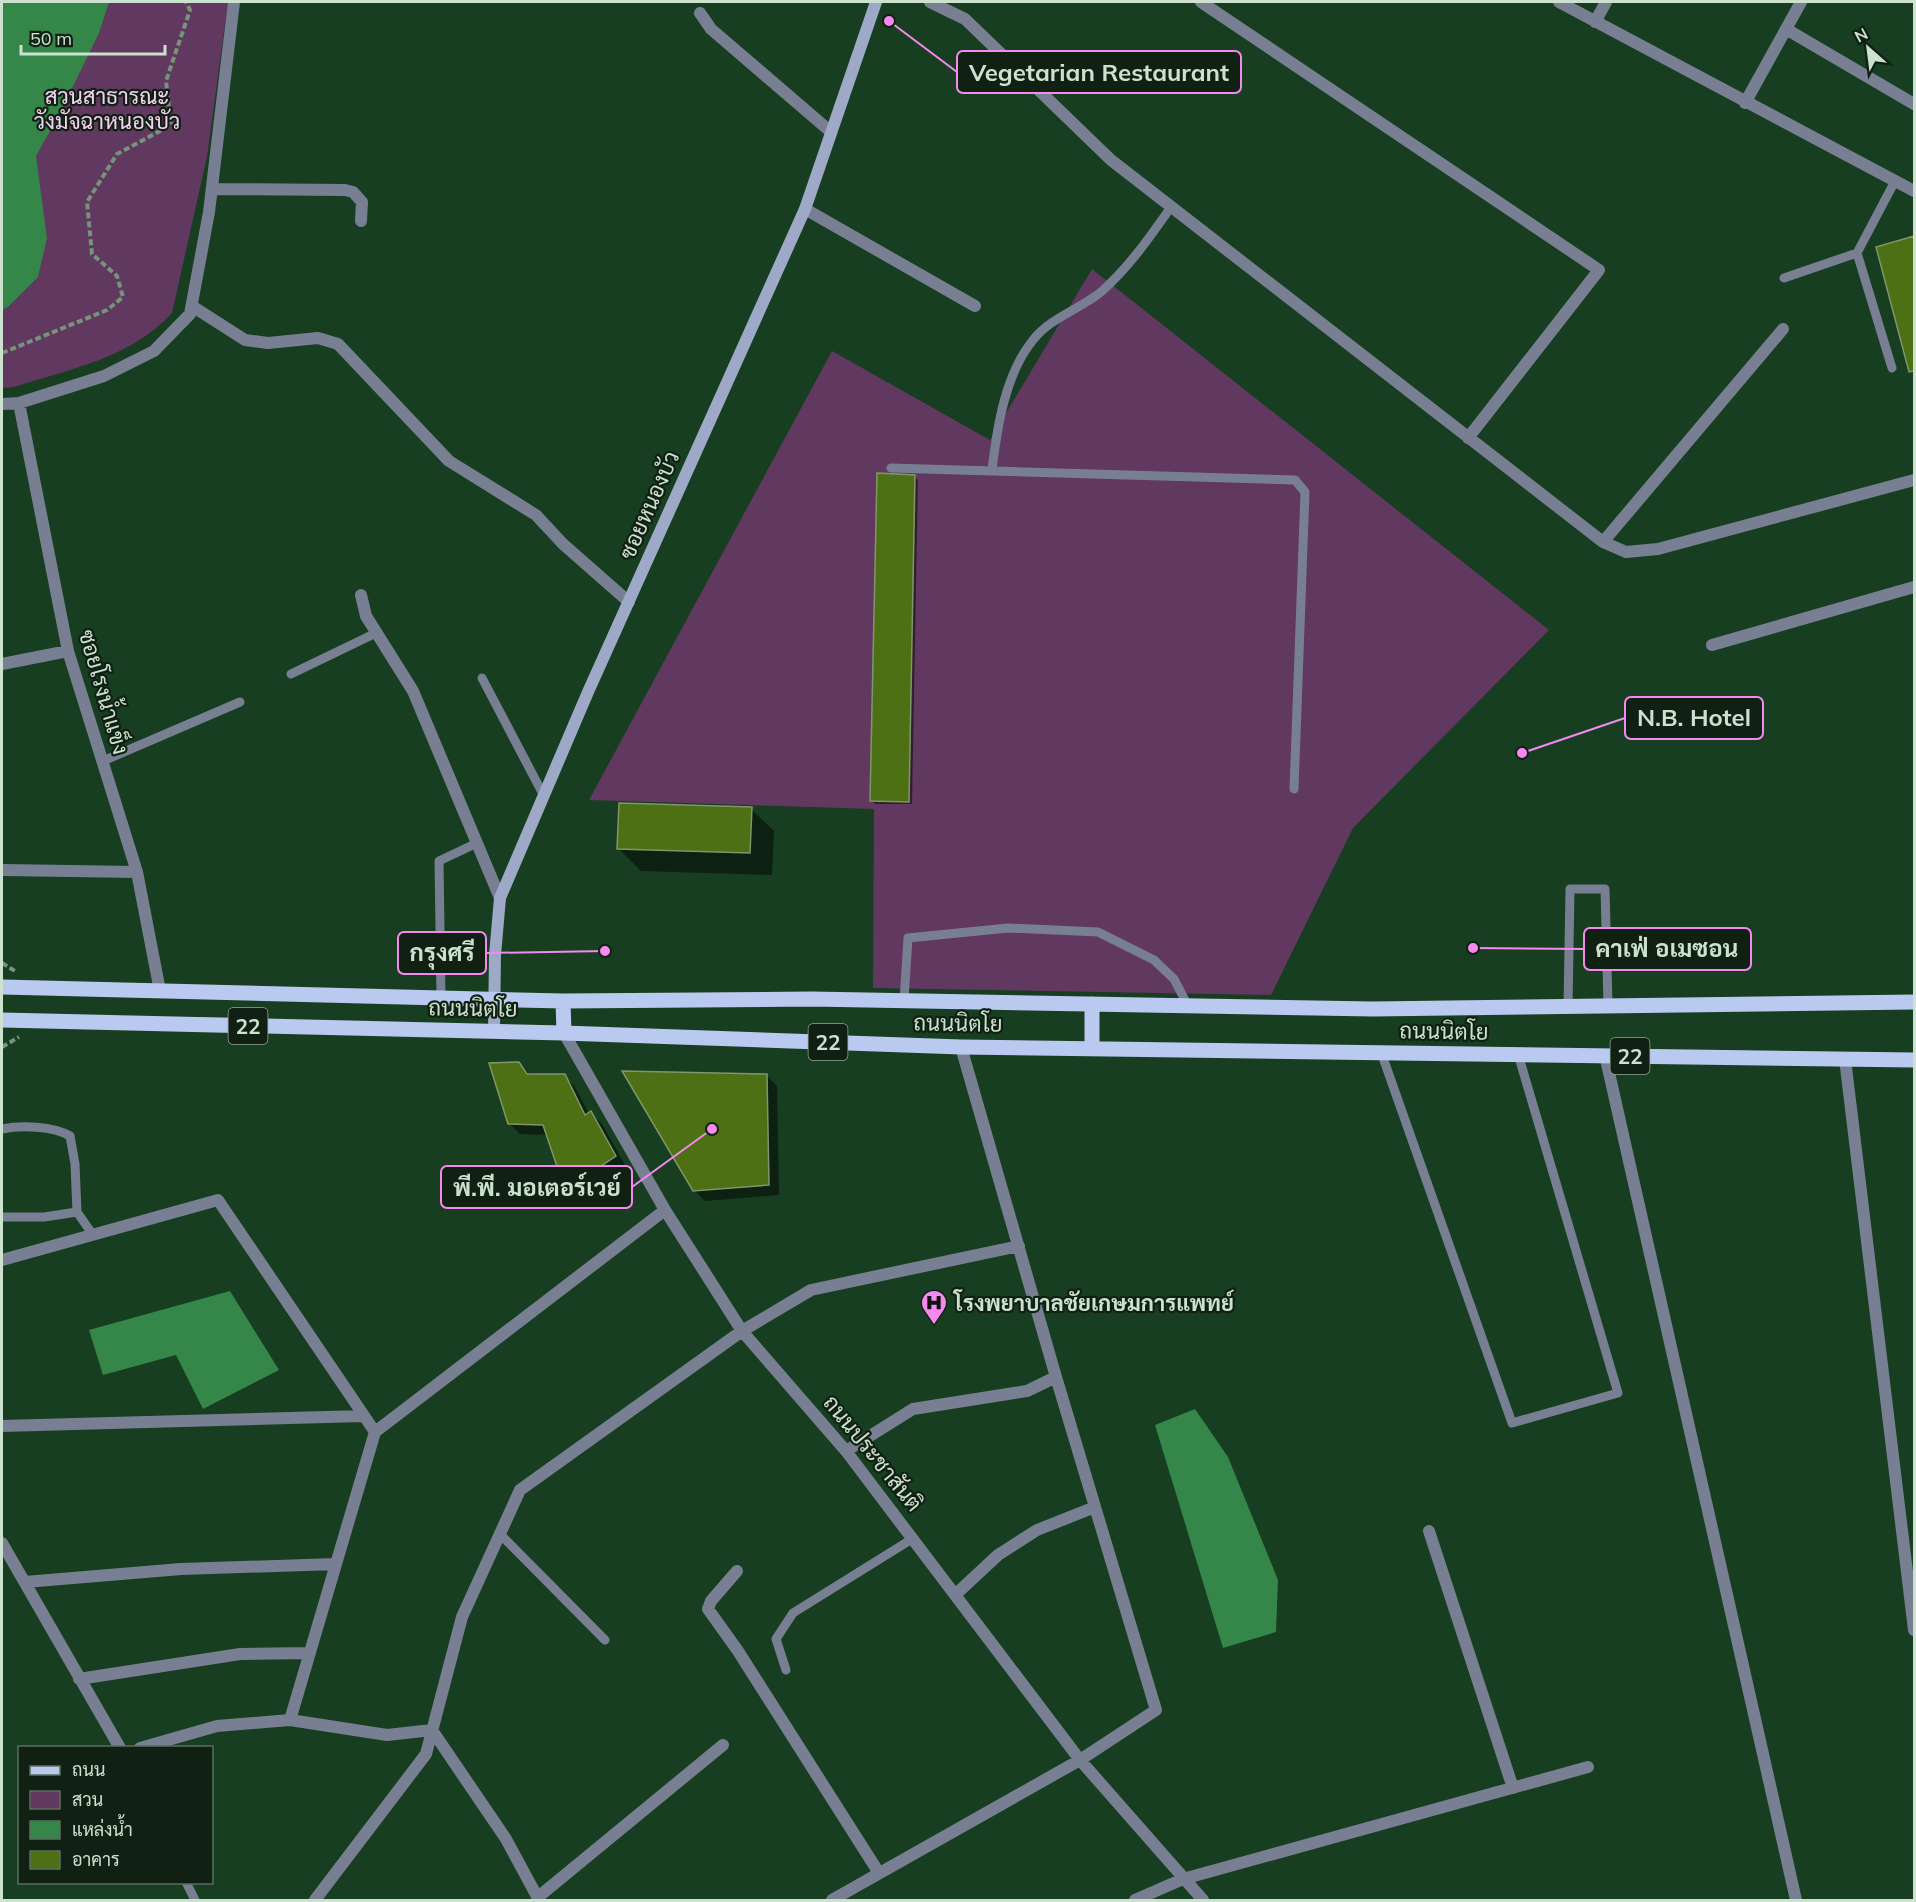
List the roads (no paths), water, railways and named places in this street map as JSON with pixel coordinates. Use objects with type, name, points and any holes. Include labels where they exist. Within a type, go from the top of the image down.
[{"type":"main road","name":"ถนนนิตโย","points":[[2,987],[563,1001],[904,1000],[1373,1009],[1914,1002]]},
{"type":"main road","name":"ถนนประชาสันติ","points":[[563,1001],[564,1033]]},
{"type":"main road","points":[[1092,1004],[1092,1048]]},
{"type":"main road","name":"ถนนนิตโย","points":[[2,1020],[494,1031],[961,1047],[1914,1060]]},
{"type":"street","points":[[2,404],[19,403],[104,376],[154,351],[190,314],[212,189],[234,2]]},
{"type":"street","name":"ซอยหนองบัว","points":[[494,1031],[500,898],[629,602],[805,209],[876,2]]},
{"type":"street","points":[[930,2],[965,19],[1111,160],[1603,542],[1626,552],[1658,549],[1914,480]]},
{"type":"street","points":[[1201,2],[1599,270],[1468,438]]},
{"type":"street","points":[[1559,2],[1914,192]]},
{"type":"street","points":[[1595,22],[1606,2]]},
{"type":"street","points":[[1745,103],[1801,2]]},
{"type":"street","points":[[700,14],[711,28],[831,132]]},
{"type":"street","points":[[1786,28],[1914,104]]},
{"type":"street","points":[[212,189],[345,190],[353,192],[362,202],[361,221]]},
{"type":"street","points":[[805,209],[975,306]]},
{"type":"street","points":[[192,306],[245,340],[268,343],[318,338],[338,344],[449,460],[536,515],[563,544],[629,602]]},
{"type":"street","points":[[1603,542],[1783,329]]},
{"type":"street","name":"ซอยโรงน้ำแข็ง","points":[[19,403],[68,651],[137,872],[160,991]]},
{"type":"street","points":[[1713,645],[1914,587]]},
{"type":"street","points":[[361,595],[366,616],[413,691],[500,898]]},
{"type":"street","points":[[2,664],[68,651]]},
{"type":"street","points":[[2,870],[137,872]]},
{"type":"street","name":"ถนนประชาสันติ","points":[[564,1033],[665,1210],[742,1331],[846,1451],[1080,1760],[1203,1900]]},
{"type":"street","points":[[832,1900],[1080,1760],[1156,1710],[1056,1377],[961,1047]]},
{"type":"street","points":[[1605,1055],[1796,1900]]},
{"type":"street","points":[[1845,1059],[1914,1630]]},
{"type":"street","points":[[2,1260],[218,1200],[375,1432]]},
{"type":"street","points":[[290,1720],[375,1432],[665,1210]]},
{"type":"street","points":[[315,1900],[426,1754],[462,1617],[520,1490],[742,1331],[811,1290],[1020,1246]]},
{"type":"street","points":[[846,1451],[913,1409],[1027,1391],[1056,1377]]},
{"type":"street","points":[[2,1425],[363,1416]]},
{"type":"street","points":[[955,1595],[998,1555],[1036,1530],[1095,1507]]},
{"type":"street","points":[[1429,1531],[1513,1788]]},
{"type":"street","points":[[2,1543],[119,1746]]},
{"type":"street","points":[[25,1582],[181,1569],[336,1564]]},
{"type":"street","points":[[737,1571],[711,1600],[708,1609],[738,1651],[879,1873]]},
{"type":"street","points":[[79,1679],[240,1654],[310,1653]]},
{"type":"street","points":[[147,1746],[217,1726],[290,1720],[387,1735],[432,1730]]},
{"type":"street","points":[[432,1730],[506,1839],[538,1899],[723,1745]]},
{"type":"street","points":[[1135,1900],[1183,1879],[1588,1767]]},
{"type":"lane","points":[[1784,278],[1857,253],[1895,181]]},
{"type":"lane","points":[[992,470],[1004,403],[1018,365],[1033,339],[1051,324],[1099,293],[1123,271],[1171,207]]},
{"type":"lane","points":[[1857,253],[1893,368]]},
{"type":"lane","points":[[891,468],[1295,480],[1305,492],[1294,789]]},
{"type":"lane","points":[[291,674],[376,633]]},
{"type":"lane","points":[[482,678],[544,796]]},
{"type":"lane","points":[[103,761],[240,702]]},
{"type":"lane","points":[[441,997],[439,861],[477,843]]},
{"type":"lane","points":[[1568,1006],[1570,889],[1605,889],[1608,1005]]},
{"type":"lane","points":[[904,1000],[908,938],[1008,928],[1098,932],[1154,960],[1174,979],[1187,1004]]},
{"type":"lane","points":[[1381,1052],[1512,1423],[1618,1393],[1518,1054]]},
{"type":"lane","points":[[2,1129],[15,1127],[62,1132],[70,1136],[75,1164],[77,1212],[93,1235]]},
{"type":"lane","points":[[2,1217],[44,1217],[77,1212]]},
{"type":"lane","points":[[500,1534],[605,1640]]},
{"type":"lane","points":[[786,1670],[776,1639],[793,1613],[912,1539]]},
{"type":"lane","points":[[187,1884],[195,1900]]},
{"type":"water","points":[[2,2],[109,2],[99,33],[36,156],[47,238],[38,277],[8,307],[2,310]]},
{"type":"water","points":[[230,1291],[279,1370],[203,1409],[176,1355],[103,1375],[89,1330]]},
{"type":"water","points":[[1195,1409],[1228,1457],[1278,1580],[1276,1632],[1223,1648],[1155,1425]]},
{"type":"place","name":"Vegetarian Restaurant","points":[[889,21]]},
{"type":"place","name":"N.B. Hotel","points":[[1522,753]]},
{"type":"place","name":"คาเฟ่ อเมซอน","points":[[1473,948]]},
{"type":"place","name":"กรุงศรี","points":[[605,951]]},
{"type":"place","name":"พี.พี. มอเตอร์เวย์","points":[[712,1129]]},
{"type":"place","name":"โรงพยาบาลชัยเกษมการแพทย์","points":[[934,1326]]},
{"type":"park label","name":"สวนสาธารณะ วังมัจฉาหนองบัว","points":[[107,108]]}]
